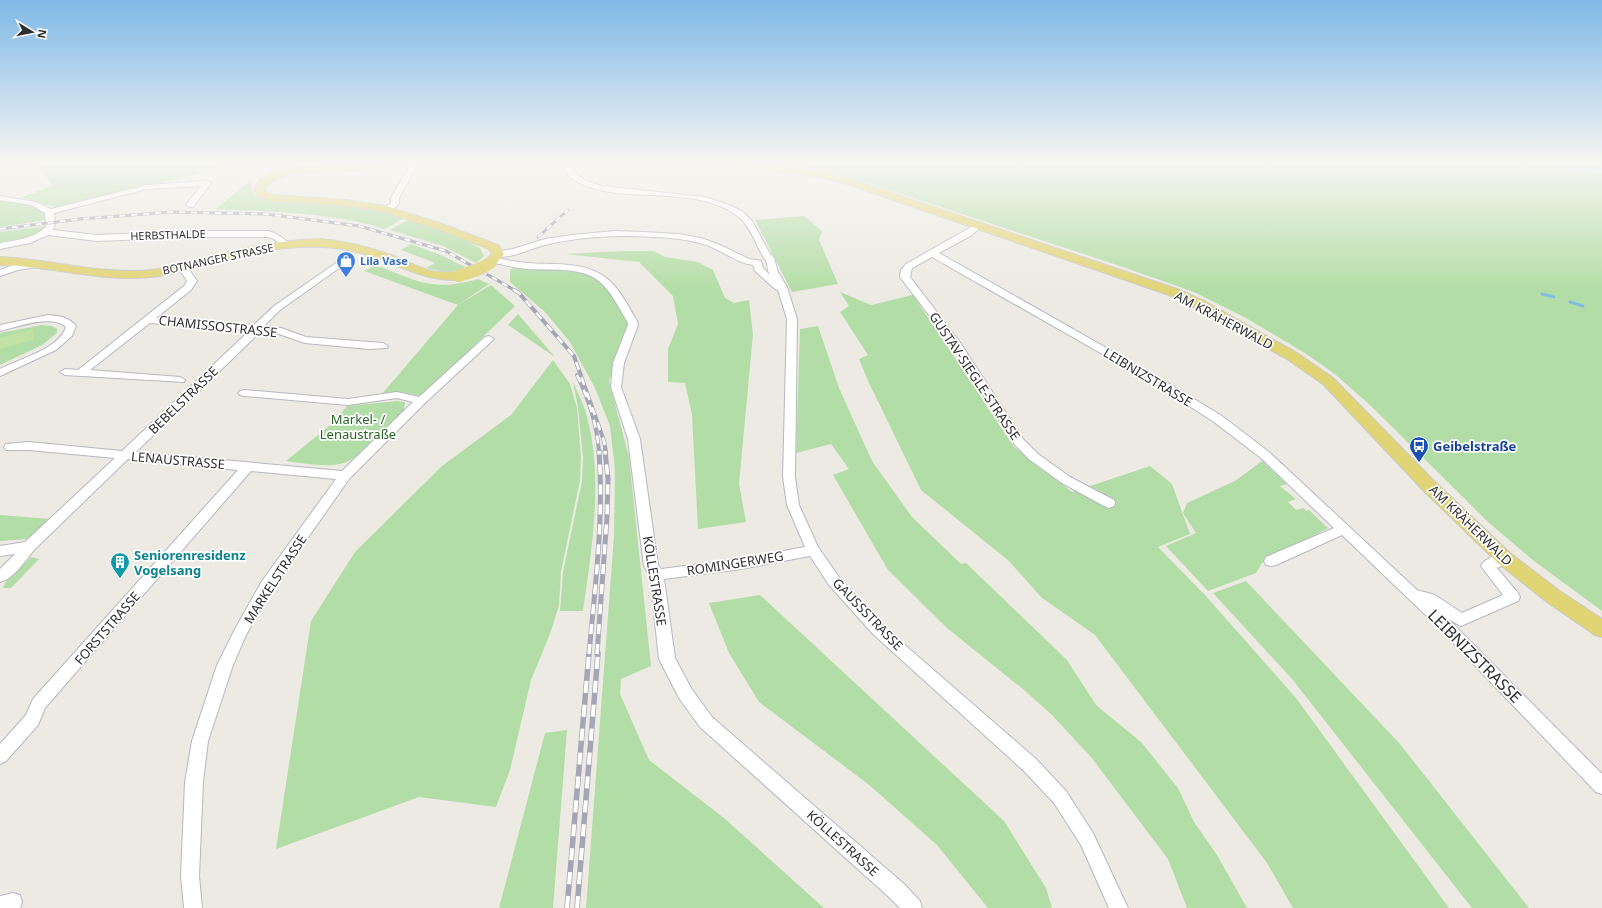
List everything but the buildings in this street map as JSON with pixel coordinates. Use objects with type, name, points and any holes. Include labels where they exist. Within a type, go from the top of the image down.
[{"type":"main road","points":[[364,205],[388,209],[488,244],[494,247],[494,259]]},
{"type":"main road","name":"AM KRÄHERWALD","points":[[917,205],[1186,297],[1220,315],[1314,370],[1334,386],[1429,486],[1504,558],[1554,597],[1602,629]]},
{"type":"main road","name":"BOTNANGER STRASSE","points":[[0,265],[13,261],[41,263],[126,275],[155,273],[253,250],[286,245],[321,243],[350,247],[389,259],[426,274],[446,278],[477,270],[494,259]]},
{"type":"street","points":[[0,246],[25,241],[46,232],[50,228],[51,217],[48,212],[39,205]]},
{"type":"street","points":[[48,212],[74,205]]},
{"type":"street","points":[[388,209],[393,205]]},
{"type":"street","name":"GAUSSSTRASSE","points":[[723,205],[731,209],[750,223],[766,255],[770,258],[772,271],[782,287],[788,303],[792,319],[789,477],[793,505],[801,526],[813,550],[834,581],[878,630],[1030,765],[1060,797],[1088,839],[1118,908]]},
{"type":"street","name":"GUSTAV-SIEGLE-STRASSE","points":[[978,226],[969,233],[909,266],[906,270],[905,277],[955,343],[1019,442],[1034,457],[1066,480],[1109,503]]},
{"type":"street","name":"HERBSTHALDE","points":[[46,232],[97,238],[198,234],[269,234],[277,237],[286,245]]},
{"type":"street","points":[[494,259],[543,243],[571,238],[612,235],[655,235],[698,240],[711,244],[746,262],[758,263]]},
{"type":"street","name":"LEIBNIZSTRASSE","points":[[932,253],[1159,382],[1218,419],[1265,455],[1414,595],[1602,786]]},
{"type":"street","points":[[766,255],[762,257],[758,263],[758,269],[782,290]]},
{"type":"street","name":"KÖLLESTRASSE","points":[[494,259],[527,266],[566,267],[596,274],[615,293],[633,325],[618,364],[615,380],[634,440],[651,566],[657,575],[667,659],[684,693],[706,722],[897,891],[912,908]]},
{"type":"street","points":[[0,265],[16,267],[41,263]]},
{"type":"street","name":"BEBELSTRASSE","points":[[0,577],[29,547],[277,308],[339,264]]},
{"type":"street","points":[[80,373],[188,288],[192,282],[183,267]]},
{"type":"street","points":[[0,328],[47,319],[64,320],[71,326],[69,335],[57,345],[0,373]]},
{"type":"street","name":"CHAMISSOSTRASSE","points":[[148,320],[253,332],[277,330],[305,340],[383,346]]},
{"type":"street","name":"MARKELSTRASSE","points":[[193,908],[190,876],[196,768],[200,741],[225,665],[240,633],[256,603],[345,476],[421,401],[489,338]]},
{"type":"street","points":[[65,372],[180,380]]},
{"type":"street","points":[[244,393],[348,402],[397,395],[406,396],[421,401]]},
{"type":"street","name":"LENAUSTRASSE","points":[[10,447],[29,446],[345,476]]},
{"type":"street","name":"FORSTSTRASSE","points":[[0,756],[32,720],[39,704],[249,466]]},
{"type":"street","points":[[1271,560],[1344,529]]},
{"type":"street","points":[[0,551],[29,547]]},
{"type":"street","name":"ROMINGERWEG","points":[[657,575],[741,564],[813,550]]},
{"type":"street","points":[[1414,595],[1430,599],[1461,620],[1513,597],[1488,566],[1504,558]]},
{"type":"green space","points":[[0,205],[28,205],[39,210],[44,214],[47,220],[0,227]]},
{"type":"green space","points":[[49,205],[61,205],[54,207]]},
{"type":"green space","points":[[220,205],[340,205],[366,207],[404,218],[385,229],[364,223],[322,216],[280,212],[216,209]]},
{"type":"green space","points":[[936,205],[1602,205],[1602,611],[1534,561],[1488,522],[1371,406],[1336,375],[1308,355],[1246,318],[1194,292]]},
{"type":"green space","points":[[804,216],[822,231],[819,240],[838,284],[792,292],[755,220]]},
{"type":"green space","points":[[408,220],[455,236],[480,248],[484,256],[476,263],[443,246],[390,230]]},
{"type":"green space","points":[[48,226],[43,232],[20,241],[21,238],[0,242],[0,232]]},
{"type":"green space","points":[[411,244],[443,256],[465,267],[455,271],[441,271],[426,268],[435,263],[401,250]]},
{"type":"green space","points":[[654,251],[665,257],[698,262],[713,270],[725,298],[734,303],[749,300],[753,334],[739,484],[746,522],[698,529],[692,415],[685,383],[668,382],[668,349],[678,324],[673,296],[639,262],[565,254]]},
{"type":"green space","points":[[376,265],[414,280],[436,285],[462,283],[478,279],[489,284],[458,305],[364,271]]},
{"type":"green space","points":[[516,267],[561,268],[594,275],[609,289],[629,321],[609,381],[629,457],[651,666],[621,679],[620,694],[649,760],[724,818],[824,908],[586,908],[614,536],[615,470],[610,426],[595,388],[570,342],[545,312],[510,282],[510,270]]},
{"type":"green space","points":[[491,285],[515,306],[422,396],[401,392],[382,394],[458,305]]},
{"type":"green space","points":[[840,292],[871,305],[913,295],[1014,447],[1072,492],[1150,466],[1172,484],[1190,534],[1158,547],[1204,594],[1296,698],[1449,908],[1293,908],[1267,863],[1095,635],[1041,597],[1009,561],[921,490],[869,383],[859,359],[868,355],[840,312],[849,306]]},
{"type":"green space","points":[[518,314],[555,357],[508,325]]},
{"type":"green space","points":[[42,325],[52,326],[57,329],[57,333],[42,345],[0,365],[0,333]]},
{"type":"green space","points":[[818,326],[839,388],[872,461],[912,517],[961,564],[966,563],[1067,660],[1096,705],[1141,742],[1178,788],[1194,822],[1217,855],[1247,908],[1187,908],[1168,859],[1091,757],[1052,715],[1024,690],[947,628],[888,570],[833,475],[849,469],[831,444],[796,453],[800,329]]},
{"type":"green space","points":[[33,329],[34,340],[0,349],[0,338]]},
{"type":"green space","points":[[553,360],[570,384],[577,408],[581,457],[580,480],[561,572],[559,605],[550,634],[531,680],[510,770],[496,807],[419,797],[276,849],[311,621],[355,552],[442,466],[511,415]]},
{"type":"green space","points":[[573,381],[585,409],[591,437],[594,462],[595,512],[583,611],[560,611],[563,572],[582,481],[583,457],[578,408]]},
{"type":"green space","name":"Markel- / Lenaustraße","points":[[397,401],[405,402],[404,410],[381,436],[354,458],[344,463],[333,465],[315,465],[286,461],[334,422],[347,406]]},
{"type":"green space","points":[[1262,461],[1287,484],[1280,486],[1296,499],[1288,502],[1296,510],[1304,508],[1306,511],[1309,510],[1328,528],[1262,563],[1256,573],[1208,591],[1166,546],[1196,533],[1183,513],[1187,503],[1235,481]]},
{"type":"green space","points":[[0,515],[50,519],[28,539],[0,541]]},
{"type":"green space","points":[[31,557],[39,559],[11,588],[3,588],[6,581]]},
{"type":"green space","points":[[1246,581],[1400,744],[1529,908],[1472,908],[1292,679],[1213,593]]},
{"type":"green space","points":[[760,595],[1004,821],[1046,888],[1052,908],[988,908],[937,845],[868,784],[759,702],[729,653],[709,603]]},
{"type":"green space","points":[[567,730],[553,908],[499,908],[545,733]]},
{"type":"waterway","points":[[1542,294],[1554,297]]},
{"type":"waterway","points":[[1570,302],[1583,306]]},
{"type":"railway","points":[[538,237],[568,210]]},
{"type":"railway","points":[[0,229],[80,219],[171,212],[266,214],[359,226],[446,251],[516,291]]},
{"type":"railway","points":[[514,290],[519,293],[574,356],[604,441],[606,452]]},
{"type":"railway","points":[[577,375],[592,413],[599,452]]},
{"type":"railway","points":[[589,654],[600,527],[599,451]]},
{"type":"railway","points":[[597,654],[607,517],[608,479],[605,451]]},
{"type":"railway","points":[[567,908],[589,653]]},
{"type":"railway","points":[[577,908],[598,653]]},
{"type":"place","name":"Lila Vase","points":[[346,278]]},
{"type":"place","name":"Geibelstraße","points":[[1419,463]]},
{"type":"place","name":"Seniorenresidenz Vogelsang","points":[[120,579]]}]
